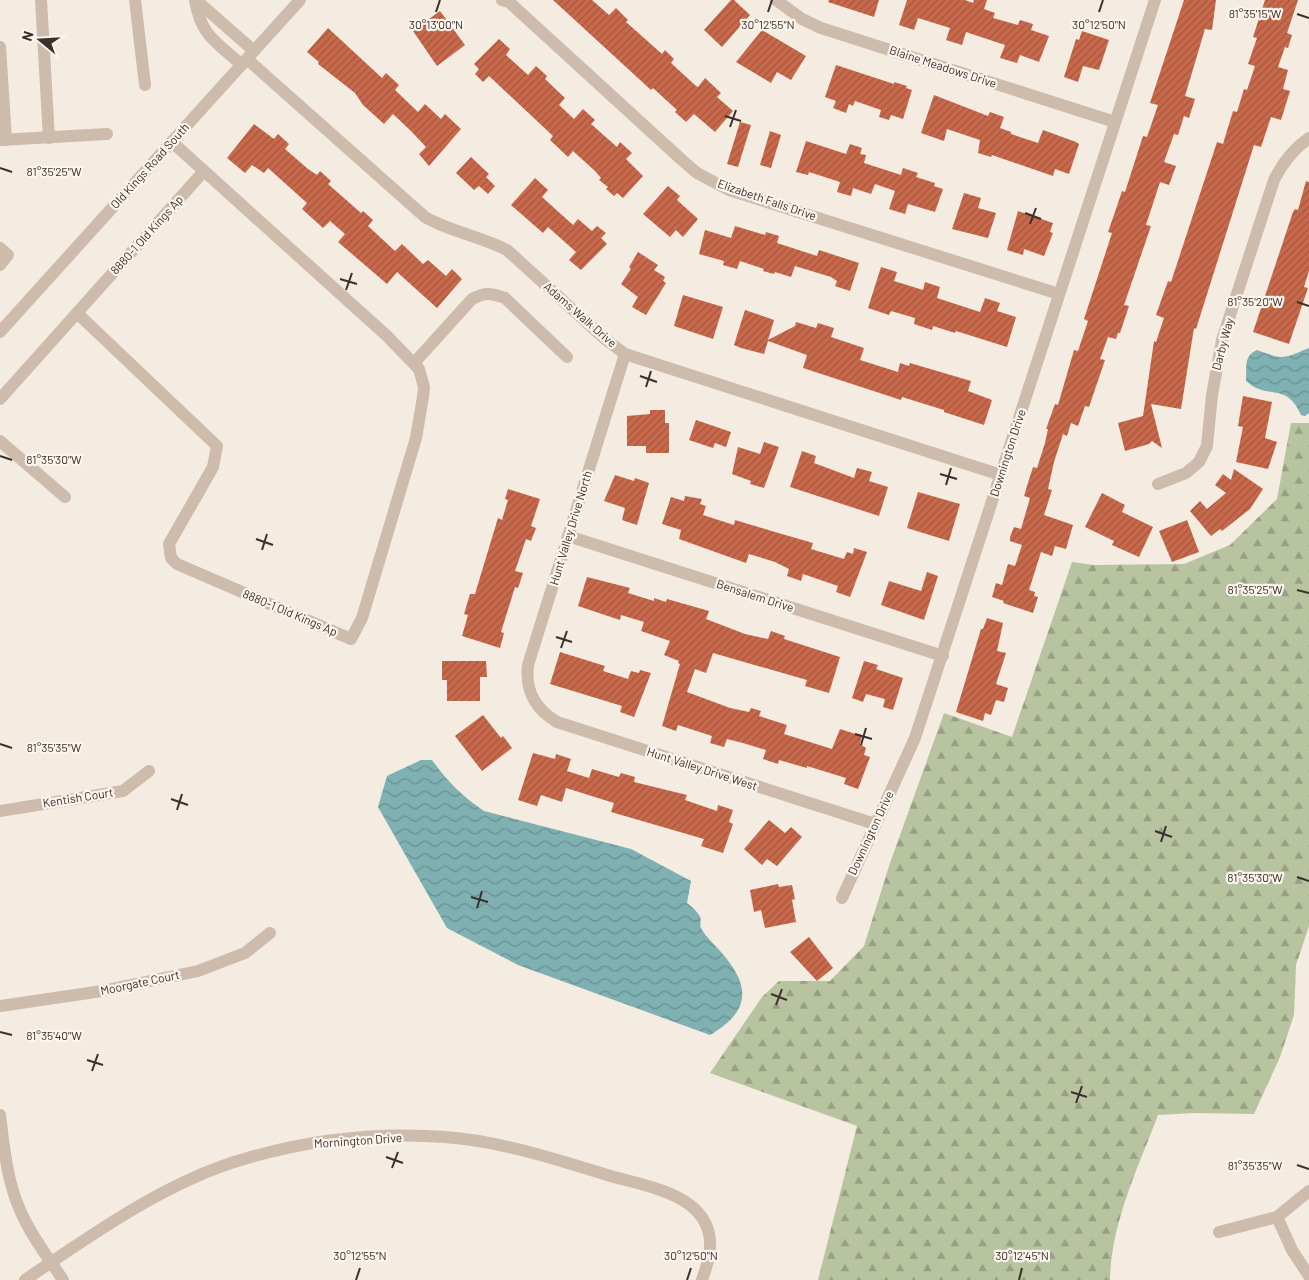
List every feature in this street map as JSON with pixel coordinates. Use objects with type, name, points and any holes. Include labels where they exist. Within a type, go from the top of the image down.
[{"type":"street","points":[[41,0],[49,138]]},
{"type":"street","points":[[135,0],[145,85]]},
{"type":"street","points":[[195,0],[248,58]]},
{"type":"street","points":[[195,0],[198,17],[204,31],[248,58]]},
{"type":"street","name":"Old Kings Road South","points":[[0,332],[300,0]]},
{"type":"street","name":"Elizabeth Falls Drive","points":[[502,0],[509,2],[683,161],[713,182],[729,190],[1059,294]]},
{"type":"street","name":"Blaine Meadows Drive","points":[[776,0],[802,19],[821,28],[1115,122]]},
{"type":"street","name":"Downington Drive","points":[[842,898],[915,738],[1154,0]]},
{"type":"street","points":[[0,47],[3,140],[107,134]]},
{"type":"street","name":"Adams Walk Drive","points":[[248,58],[425,217],[444,228],[488,240],[507,250],[604,339],[625,354],[1001,475]]},
{"type":"street","name":"Darby Way","points":[[1158,484],[1186,473],[1199,462],[1207,446],[1212,394],[1222,340],[1274,180],[1283,162],[1297,146],[1309,138]]},
{"type":"street","name":"8880-1 Old Kings Ap","points":[[172,142],[415,362],[419,369],[424,387],[416,438],[362,618],[351,638],[177,564],[172,558],[169,544],[213,467],[218,446],[77,313],[204,172]]},
{"type":"street","points":[[0,248],[8,255],[0,265]]},
{"type":"street","points":[[415,362],[472,299],[483,293],[492,293],[505,298],[567,357]]},
{"type":"street","points":[[0,399],[77,313]]},
{"type":"street","name":"Hunt Valley Drive North","points":[[535,703],[528,690],[528,665],[625,354]]},
{"type":"street","points":[[0,441],[65,497]]},
{"type":"street","name":"Bensalem Drive","points":[[568,536],[943,656]]},
{"type":"street","name":"Hunt Valley Drive West","points":[[535,703],[546,716],[557,722],[875,824]]},
{"type":"street","name":"Kentish Court","points":[[0,811],[123,791],[149,771]]},
{"type":"street","name":"Moorgate Court","points":[[0,1006],[111,990],[198,971],[245,953],[270,933]]},
{"type":"street","points":[[0,1115],[8,1170],[19,1209],[36,1242],[63,1280]]},
{"type":"street","name":"Mornington Drive","points":[[25,1280],[140,1206],[196,1178],[242,1159],[326,1141],[379,1137],[445,1137],[504,1146],[558,1160],[677,1196],[694,1208],[706,1224],[710,1241],[709,1257],[702,1280]]},
{"type":"street","points":[[1219,1232],[1277,1218],[1309,1191]]},
{"type":"street","points":[[1277,1218],[1292,1250],[1309,1276]]},
{"type":"green space","points":[[1291,423],[1309,423],[1309,926],[1296,965],[1294,1015],[1280,1057],[1254,1114],[1195,1113],[1158,1115],[1134,1175],[1120,1217],[1115,1238],[1110,1280],[818,1280],[857,1126],[710,1073],[762,997],[779,981],[830,981],[864,946],[890,863],[944,713],[1012,737],[1072,562],[1093,565],[1184,564],[1230,545],[1277,499]]},
{"type":"water","points":[[1309,348],[1309,413],[1305,416],[1301,415],[1289,398],[1254,387],[1246,381],[1248,359],[1257,350],[1283,357]]},
{"type":"water","points":[[421,760],[432,760],[456,788],[484,811],[631,849],[691,881],[687,903],[699,915],[701,920],[700,927],[731,964],[742,987],[739,1007],[733,1017],[710,1035],[518,965],[447,928],[378,807],[387,776]]},
{"type":"building","points":[[553,0],[592,0],[609,15],[616,8],[628,20],[626,22],[662,54],[665,50],[674,59],[671,63],[696,86],[698,87],[705,78],[721,93],[717,97],[733,111],[715,132],[694,114],[686,122],[675,112],[677,110],[653,88],[651,90]]},
{"type":"building","points":[[731,0],[734,0],[750,15],[722,47],[704,30]]},
{"type":"building","points":[[829,0],[879,0],[874,17],[828,2]]},
{"type":"building","points":[[907,0],[965,0],[973,3],[974,0],[987,0],[984,9],[995,13],[993,18],[1018,25],[1020,20],[1033,24],[1031,30],[1049,36],[1039,62],[1020,55],[1017,63],[1000,58],[1005,45],[966,32],[962,45],[946,40],[950,28],[918,18],[914,30],[899,25]]},
{"type":"building","points":[[1184,0],[1216,0],[1212,30],[1205,29],[1185,96],[1195,99],[1189,118],[1184,116],[1178,135],[1174,134],[1164,162],[1176,166],[1169,185],[1160,182],[1146,225],[1151,226],[1124,305],[1129,306],[1120,333],[1118,333],[1116,339],[1108,337],[1100,359],[1105,360],[1089,407],[1085,406],[1078,426],[1071,423],[1067,436],[1063,434],[1054,462],[1048,489],[1052,490],[1044,515],[1073,525],[1066,549],[1055,546],[1052,556],[1041,552],[1029,590],[1035,592],[1034,596],[1038,597],[1033,613],[1003,603],[1004,601],[992,597],[996,583],[1002,585],[1008,564],[1015,566],[1022,545],[1010,541],[1010,537],[1014,527],[1021,529],[1030,498],[1024,496],[1027,486],[1033,467],[1037,468],[1045,443],[1048,429],[1046,429],[1055,404],[1058,405],[1074,350],[1078,351],[1088,321],[1084,319],[1112,233],[1108,232],[1122,191],[1125,192],[1143,136],[1147,137],[1158,105],[1150,103]]},
{"type":"building","points":[[1265,0],[1298,0],[1287,33],[1292,35],[1288,48],[1285,47],[1278,67],[1288,70],[1283,89],[1290,91],[1281,120],[1271,117],[1261,147],[1254,145],[1196,329],[1194,328],[1181,409],[1151,404],[1162,448],[1152,441],[1149,444],[1125,451],[1118,423],[1143,416],[1154,341],[1156,342],[1164,318],[1156,315],[1168,281],[1171,282],[1217,142],[1223,144],[1233,111],[1237,112],[1244,89],[1247,90],[1255,66],[1248,64],[1257,38],[1253,37]]},
{"type":"building","points":[[440,11],[465,45],[437,66],[413,31]]},
{"type":"building","points":[[328,28],[382,78],[386,73],[399,85],[395,90],[418,112],[425,104],[441,119],[445,114],[461,129],[429,166],[419,154],[426,147],[393,114],[384,124],[363,105],[355,93],[318,64],[319,62],[307,52]]},
{"type":"building","points":[[762,30],[806,56],[791,80],[777,72],[771,83],[736,62]]},
{"type":"building","points":[[1082,31],[1109,40],[1099,70],[1083,66],[1078,82],[1064,77],[1076,39],[1079,40]]},
{"type":"building","points":[[499,39],[510,49],[506,55],[528,75],[536,66],[547,76],[545,79],[565,98],[559,105],[574,119],[583,109],[595,120],[591,124],[617,147],[620,142],[632,153],[626,159],[643,176],[623,198],[617,193],[614,196],[606,189],[608,187],[599,180],[601,178],[595,171],[573,151],[568,157],[550,140],[553,136],[489,76],[483,82],[475,74],[479,69],[474,64]]},
{"type":"building","points":[[836,65],[894,84],[894,82],[907,86],[906,88],[912,90],[903,119],[891,115],[889,120],[879,117],[881,110],[855,101],[853,106],[849,104],[846,113],[833,108],[836,101],[825,97]]},
{"type":"building","points":[[934,95],[988,116],[990,112],[1004,117],[1000,128],[1011,132],[1011,134],[1038,143],[1043,130],[1076,142],[1079,144],[1069,174],[1055,169],[1053,176],[992,155],[991,157],[978,153],[980,140],[947,129],[944,141],[921,133]]},
{"type":"building","points":[[740,122],[751,125],[738,167],[727,164]]},
{"type":"building","points":[[254,124],[274,139],[278,134],[289,144],[285,149],[317,175],[320,171],[331,181],[328,184],[361,213],[363,211],[373,220],[368,226],[395,251],[402,244],[423,264],[428,260],[446,276],[452,269],[462,279],[437,308],[397,272],[387,284],[338,242],[345,234],[330,221],[323,228],[302,209],[307,203],[268,168],[264,173],[252,165],[245,173],[227,158]]},
{"type":"building","points":[[770,131],[781,135],[771,168],[760,165]]},
{"type":"building","points":[[806,141],[846,154],[850,144],[862,148],[860,154],[866,155],[864,163],[901,175],[903,168],[918,173],[916,177],[935,183],[934,186],[943,189],[935,212],[908,204],[905,214],[889,209],[895,191],[875,184],[871,194],[853,188],[851,196],[837,192],[840,182],[809,172],[808,175],[796,172]]},
{"type":"building","points":[[471,157],[489,174],[486,177],[495,186],[488,194],[479,186],[474,190],[456,173]]},
{"type":"building","points":[[535,178],[548,190],[542,197],[573,225],[578,219],[592,231],[597,226],[606,233],[601,238],[607,244],[581,270],[569,260],[576,252],[548,227],[543,233],[511,205]]},
{"type":"building","points":[[1306,181],[1309,182],[1309,271],[1304,287],[1308,288],[1289,344],[1253,332],[1293,212],[1295,209],[1298,210]]},
{"type":"building","points":[[668,186],[680,196],[677,200],[698,219],[683,237],[676,230],[670,237],[643,214]]},
{"type":"building","points":[[964,193],[981,198],[978,208],[996,213],[988,238],[952,229]]},
{"type":"building","points":[[1018,211],[1053,223],[1050,232],[1053,233],[1044,256],[1024,249],[1023,255],[1007,250]]},
{"type":"building","points":[[735,226],[765,235],[766,232],[779,236],[777,243],[817,256],[819,250],[859,263],[850,291],[835,286],[837,281],[831,277],[795,266],[791,277],[775,272],[774,274],[763,271],[764,269],[740,261],[737,269],[723,265],[724,261],[699,254],[705,230],[731,238]]},
{"type":"building","points":[[638,252],[658,265],[654,270],[665,277],[663,281],[666,283],[646,315],[632,307],[638,297],[621,284],[631,269],[629,267]]},
{"type":"building","points":[[881,267],[897,272],[894,281],[923,290],[925,282],[940,287],[937,298],[980,312],[985,298],[1000,303],[997,311],[1016,317],[1007,347],[956,331],[955,333],[933,326],[932,330],[914,324],[915,318],[891,311],[889,315],[868,308]]},
{"type":"building","points":[[683,295],[723,307],[713,339],[674,326]]},
{"type":"building","points":[[745,310],[774,320],[768,340],[795,326],[796,322],[816,328],[818,323],[834,328],[831,337],[864,348],[860,360],[898,372],[900,363],[909,366],[910,363],[971,381],[968,391],[992,400],[984,425],[944,412],[944,410],[902,397],[901,400],[803,368],[807,355],[768,341],[764,354],[734,345]]},
{"type":"building","points":[[1243,396],[1272,402],[1265,438],[1277,442],[1268,469],[1236,462],[1243,427],[1238,426]]},
{"type":"building","points":[[650,410],[665,410],[665,423],[669,423],[669,453],[646,453],[646,446],[627,446],[627,416],[650,414]]},
{"type":"building","points":[[696,420],[731,432],[726,447],[715,443],[713,448],[689,440]]},
{"type":"building","points":[[764,442],[779,447],[764,488],[750,484],[751,481],[732,474],[738,447],[760,454]]},
{"type":"building","points":[[802,451],[816,456],[814,463],[854,478],[857,468],[872,472],[869,481],[888,487],[879,516],[790,487]]},
{"type":"building","points":[[1234,469],[1263,489],[1250,509],[1222,531],[1220,529],[1211,536],[1190,511],[1200,501],[1207,509],[1226,493],[1215,485],[1223,474],[1231,480]]},
{"type":"building","points":[[615,475],[634,481],[635,478],[649,483],[637,525],[622,520],[625,508],[604,501]]},
{"type":"building","points":[[508,489],[540,499],[531,526],[536,528],[531,541],[526,539],[515,571],[523,573],[518,588],[515,587],[501,632],[504,633],[500,648],[462,636],[468,615],[464,614],[470,594],[475,594],[498,518],[502,520],[508,500],[505,499]]},
{"type":"building","points":[[918,492],[960,504],[949,541],[907,528]]},
{"type":"building","points":[[1102,493],[1125,505],[1122,512],[1153,527],[1139,557],[1112,545],[1114,541],[1085,527]]},
{"type":"building","points":[[685,496],[702,499],[700,504],[706,506],[703,515],[734,525],[735,520],[813,543],[811,549],[844,559],[847,552],[853,554],[854,548],[867,552],[850,597],[836,592],[838,586],[803,574],[801,581],[787,576],[789,569],[775,562],[749,554],[746,563],[679,539],[681,530],[662,524],[671,497],[684,501]]},
{"type":"building","points":[[1187,520],[1199,552],[1172,562],[1159,531]]},
{"type":"building","points":[[927,572],[938,576],[924,620],[881,605],[889,581],[921,591]]},
{"type":"building","points":[[587,577],[630,588],[628,593],[654,601],[654,598],[666,602],[667,599],[709,611],[706,619],[745,634],[768,639],[771,631],[785,636],[784,639],[840,657],[829,693],[805,686],[807,680],[713,653],[706,673],[695,669],[687,692],[730,708],[749,712],[751,708],[761,711],[759,716],[787,725],[784,734],[832,749],[840,729],[862,736],[860,744],[866,748],[864,755],[870,757],[858,789],[844,784],[846,778],[807,766],[807,768],[779,760],[778,764],[763,759],[766,750],[727,739],[724,747],[710,743],[712,736],[678,725],[676,731],[662,726],[680,664],[678,663],[679,661],[664,655],[670,641],[641,631],[644,622],[621,615],[620,620],[578,606]]},
{"type":"building","points":[[987,618],[1003,623],[997,651],[1006,653],[996,684],[1008,688],[1004,702],[996,700],[991,715],[985,713],[983,721],[956,712],[981,629],[983,629]]},
{"type":"building","points":[[560,652],[605,666],[603,671],[628,679],[631,671],[639,673],[640,670],[651,673],[634,717],[620,712],[622,706],[550,684]]},
{"type":"building","points":[[442,661],[486,661],[487,677],[480,677],[480,701],[447,701],[447,680],[442,680]]},
{"type":"building","points":[[864,661],[878,665],[876,669],[903,678],[893,710],[883,707],[885,699],[866,694],[863,702],[852,698]]},
{"type":"building","points":[[483,715],[501,738],[503,736],[512,748],[482,771],[455,736]]},
{"type":"building","points":[[533,753],[555,759],[556,754],[571,759],[567,771],[589,778],[592,769],[619,777],[621,773],[635,777],[634,782],[687,795],[685,800],[717,811],[718,805],[733,810],[729,822],[733,824],[723,853],[701,846],[704,839],[611,812],[614,803],[566,788],[562,802],[541,795],[537,806],[518,800]]},
{"type":"building","points":[[769,820],[785,833],[791,827],[802,837],[777,866],[767,859],[762,865],[744,849]]},
{"type":"building","points":[[778,884],[779,887],[792,885],[795,899],[792,900],[796,922],[765,928],[761,910],[754,912],[750,890]]},
{"type":"building","points":[[809,937],[833,968],[817,981],[790,952]]}]
